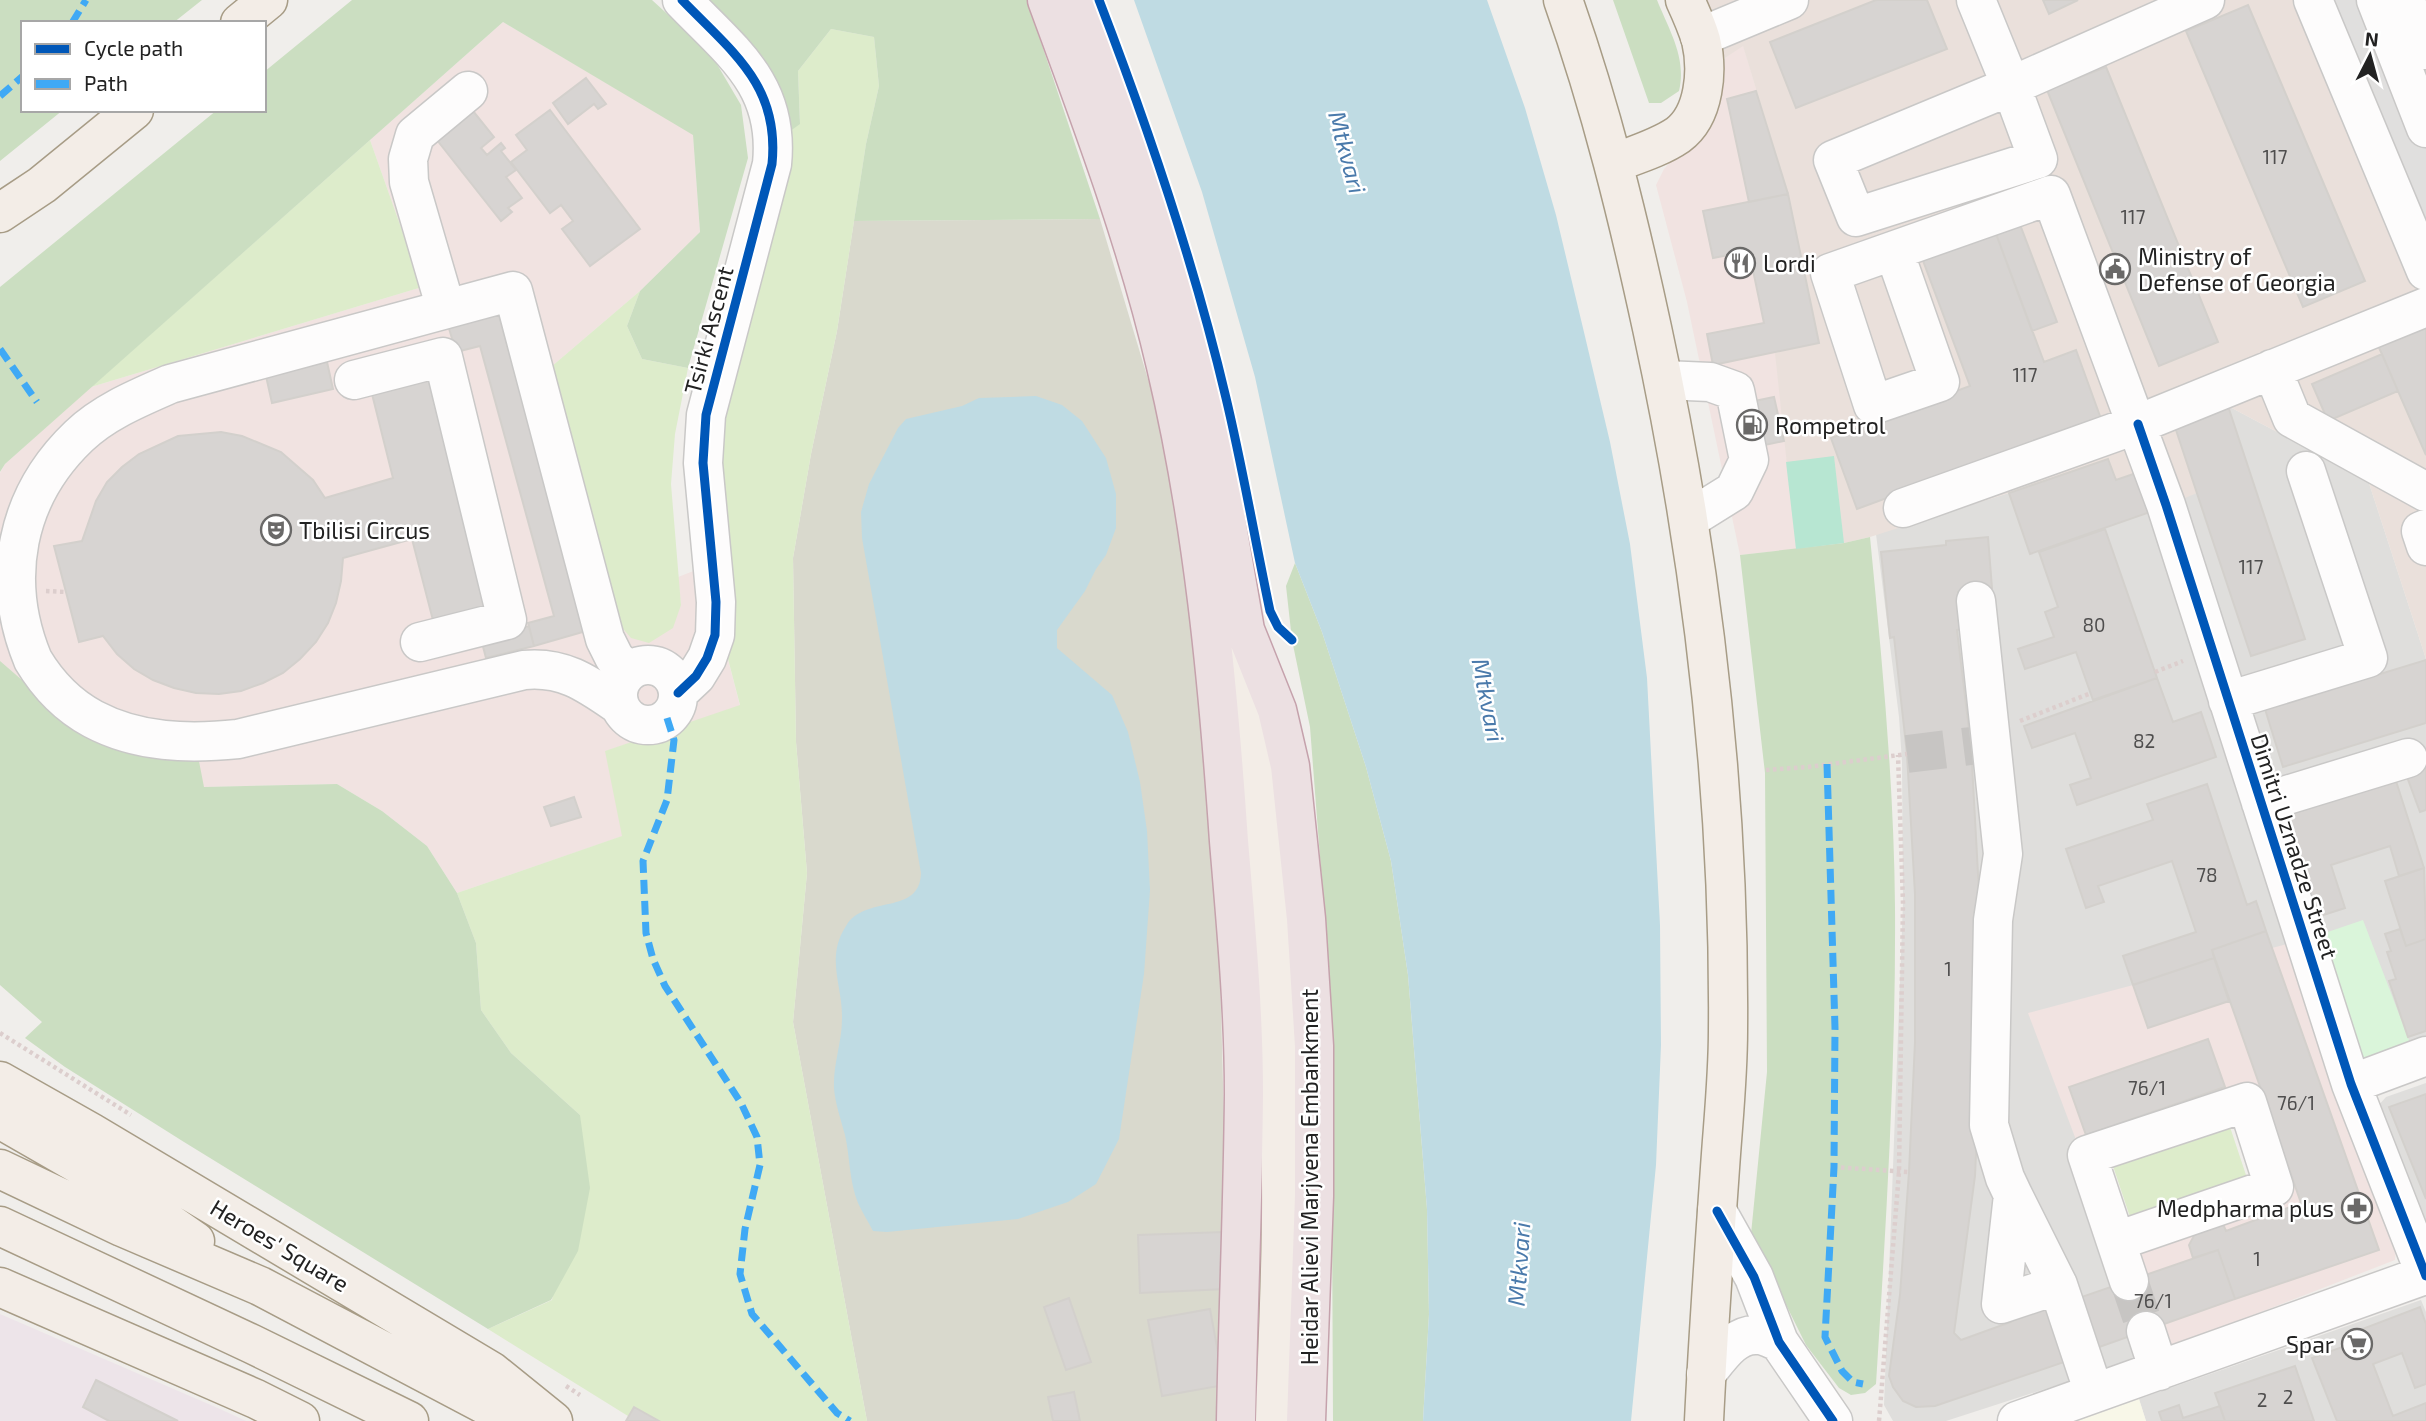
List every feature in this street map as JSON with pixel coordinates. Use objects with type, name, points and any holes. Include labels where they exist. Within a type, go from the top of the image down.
[{"type":"highway","points":[[1047,0],[1132,243],[1151,307],[1185,456],[1210,612],[1228,819],[1244,1092],[1236,1421]]},
{"type":"highway","name":"Heidar Alievi Marjvena Embankment","points":[[1079,0],[1154,214],[1182,306],[1207,410],[1245,629],[1277,710],[1290,766],[1311,984],[1314,1170],[1306,1421]]},
{"type":"main road","points":[[242,21],[268,0]]},
{"type":"main road","points":[[1563,0],[1614,163],[1664,380],[1689,519],[1711,683],[1722,825],[1728,951],[1728,1035],[1704,1421]]},
{"type":"main road","points":[[1614,163],[1662,144],[1679,134],[1691,122],[1699,105],[1704,56],[1700,37],[1685,0]]},
{"type":"main road","points":[[0,213],[42,185],[132,112]]},
{"type":"main road","points":[[0,232],[42,185]]},
{"type":"main road","points":[[1245,629],[1270,933],[1279,1101],[1281,1186],[1275,1421]]},
{"type":"main road","name":"Heroes' Square","points":[[0,1081],[491,1371],[552,1421]]},
{"type":"main road","name":"Heroes' Square","points":[[0,1119],[113,1184],[260,1286]]},
{"type":"main road","name":"Heroes' Square","points":[[0,1169],[122,1227],[260,1286],[516,1421]]},
{"type":"main road","points":[[0,1226],[409,1421]]},
{"type":"main road","points":[[0,1287],[249,1410],[300,1421]]},
{"type":"main road","points":[[252,1344],[364,1421]]},
{"type":"main road","points":[[249,1410],[322,1421]]},
{"type":"street","name":"Tsirki Ascent","points":[[623,689],[588,684],[563,673],[542,668],[498,676],[238,739],[201,743],[162,741],[125,732],[94,720],[65,701],[42,675],[26,649],[9,601],[7,562],[15,529],[29,499],[50,469],[79,436],[105,416],[170,384],[513,291],[605,639],[614,657],[623,689],[631,720],[650,725],[667,718],[678,702],[678,693],[701,667],[715,635],[716,602],[703,463],[706,415],[772,164],[774,143],[773,123],[767,102],[744,65],[682,0]]},
{"type":"street","points":[[1700,37],[1789,0]]},
{"type":"street","points":[[1976,0],[2011,86],[2038,159],[1856,217],[1833,160],[2011,86],[2205,0]]},
{"type":"street","points":[[2313,0],[2426,271]]},
{"type":"street","points":[[2376,0],[2426,128]]},
{"type":"street","points":[[2405,0],[2426,50]]},
{"type":"street","points":[[446,309],[409,182],[408,159],[415,135],[468,91]]},
{"type":"street","name":"Dimitri Uznadze Street","points":[[1894,251],[2052,195],[2138,424],[2351,1084],[2426,1275]]},
{"type":"street","points":[[1903,508],[2138,424],[2426,307]]},
{"type":"street","points":[[354,380],[443,357],[447,370],[507,620],[420,642]]},
{"type":"street","points":[[2272,369],[2292,418],[2426,492]]},
{"type":"street","points":[[1664,380],[1710,382],[1735,391],[1749,460],[1734,491],[1689,519]]},
{"type":"street","points":[[2228,701],[2368,658],[2306,471]]},
{"type":"street","points":[[2426,529],[2421,531],[2426,545]]},
{"type":"street","points":[[1976,601],[1982,745],[2003,854],[1993,920],[1989,1125],[2004,1178],[2057,1285],[2094,1393]]},
{"type":"street","points":[[2261,803],[2408,758]]},
{"type":"street","points":[[2351,1084],[2426,1056]]},
{"type":"street","points":[[2117,1241],[2274,1187],[2247,1102],[2087,1155],[2129,1281]]},
{"type":"street","points":[[2012,1195],[2001,1304],[2057,1285]]},
{"type":"street","points":[[1717,1211],[1754,1277],[1779,1342],[1833,1421]]},
{"type":"street","points":[[2017,1421],[2426,1275]]},
{"type":"street","points":[[2146,1331],[2159,1371]]},
{"type":"street","points":[[1706,1374],[1730,1345],[1744,1337],[1759,1335],[1779,1342]]},
{"type":"path","points":[[2039,713],[2091,693]]},
{"type":"path","points":[[1766,769],[1808,767],[1907,754]]},
{"type":"path","points":[[1879,1421],[1899,1172],[1903,903],[1898,755]]},
{"type":"path","points":[[1834,1167],[1909,1172]]},
{"type":"shaded area","name":"Ministry of Defense of Georgia","points":[[1699,0],[2426,0],[2426,659],[2368,480],[2228,406],[2174,424],[2197,493],[2030,554],[2009,493],[1870,537],[1796,549],[1775,353],[1819,343],[1788,194],[1743,46],[1725,58]]},
{"type":"shaded area","points":[[2324,0],[2426,0],[2426,227]]},
{"type":"shaded area","points":[[503,22],[693,134],[700,232],[640,291],[551,367],[681,605],[678,577],[704,567],[740,706],[606,751],[623,836],[457,893],[427,846],[382,811],[337,784],[204,787],[88,725],[0,662],[0,473],[5,464],[91,387],[422,287],[370,140]]},
{"type":"shaded area","points":[[1743,45],[1788,194],[1819,343],[1776,353],[1796,549],[1740,555],[1687,302],[1656,185],[1664,169],[1719,108],[1725,58]]},
{"type":"shaded area","points":[[1100,219],[1156,406],[1190,589],[1216,825],[1226,1194],[1222,1421],[867,1421],[793,1022],[807,873],[796,742],[793,558],[811,454],[837,331],[854,221]]},
{"type":"shaded area","points":[[2228,406],[2368,480],[2426,659],[2426,1043],[2412,1048],[2313,937],[2178,501],[2174,424]]},
{"type":"shaded area","points":[[2009,493],[2030,553],[2156,510],[2291,943],[2081,1153],[2150,1355],[1946,1421],[1893,1421],[1884,1405],[1903,903],[1902,762],[1899,717],[1876,534]]},
{"type":"shaded area","points":[[2291,943],[2396,1248],[2395,1260],[2150,1355],[2119,1260],[2281,1204],[2247,1103],[2081,1153],[2028,1013]]},
{"type":"shaded area","points":[[2426,1083],[2426,1233],[2377,1107],[2386,1097]]},
{"type":"shaded area","points":[[2421,1300],[2426,1312],[2426,1421],[2146,1421],[2139,1399]]},
{"type":"shaded area","points":[[0,1314],[220,1409],[246,1421],[0,1421]]},
{"type":"shaded area","points":[[2139,1399],[2146,1421],[2077,1421]]},
{"type":"green space","points":[[0,0],[202,0],[176,21],[21,21],[21,112],[61,112],[0,161]]},
{"type":"green space","points":[[352,0],[652,0],[711,54],[741,105],[748,158],[688,368],[642,359],[627,326],[640,291],[700,232],[693,135],[503,22],[5,464],[0,472],[0,287],[215,112],[266,112],[266,70]]},
{"type":"green space","points":[[708,0],[1027,0],[1100,219],[854,221],[866,144],[879,86],[874,37],[831,29],[798,71],[800,124],[789,132],[783,101],[763,57]]},
{"type":"green space","points":[[1613,0],[1657,0],[1676,44],[1681,67],[1679,91],[1661,103],[1649,103]]},
{"type":"green space","points":[[831,29],[874,37],[879,86],[866,144],[837,331],[811,454],[793,558],[796,742],[807,873],[793,1022],[867,1421],[636,1421],[488,1329],[552,1300],[580,1115],[511,1053],[481,1010],[476,943],[457,893],[622,836],[605,751],[740,705],[704,567],[710,451],[789,132],[800,123],[798,71]]},
{"type":"green space","points":[[370,140],[422,287],[91,387]]},
{"type":"green space","points":[[640,291],[627,326],[642,359],[688,368],[675,434],[671,484],[681,605],[673,628],[649,643],[631,638],[613,617],[551,367]]},
{"type":"green space","points":[[1834,456],[1844,543],[1796,549],[1786,462]]},
{"type":"green space","points":[[1870,537],[1890,768],[1895,907],[1894,1026],[1876,1384],[1865,1393],[1851,1395],[1839,1388],[1806,1345],[1751,1234],[1767,1072],[1765,773],[1740,555],[1844,543]]},
{"type":"green space","points":[[1295,563],[1322,632],[1366,767],[1391,861],[1408,975],[1427,1209],[1429,1314],[1423,1421],[1333,1421],[1331,1000],[1310,727],[1292,640],[1286,586]]},
{"type":"green space","points":[[0,661],[22,680],[88,724],[197,751],[204,787],[337,784],[382,811],[427,846],[457,893],[476,943],[481,1010],[511,1053],[580,1115],[590,1188],[578,1251],[551,1300],[488,1329],[184,1142],[65,1067],[25,1038],[42,1022],[0,985]]},
{"type":"green space","points":[[2363,920],[2412,1048],[2355,1061],[2313,937]]},
{"type":"green space","points":[[2227,1118],[2252,1193],[2135,1232],[2110,1157]]},
{"type":"water","name":"Mtkvari","points":[[1134,0],[1487,0],[1525,108],[1556,215],[1610,442],[1630,544],[1647,678],[1660,925],[1661,1045],[1656,1165],[1631,1421],[1423,1421],[1429,1314],[1427,1209],[1408,975],[1391,861],[1366,767],[1322,632],[1295,563],[1255,377],[1202,192]]},
{"type":"water","points":[[1036,396],[1062,405],[1082,421],[1106,458],[1116,494],[1116,528],[1106,555],[1085,591],[1057,630],[1057,648],[1112,695],[1128,732],[1140,782],[1147,831],[1150,890],[1144,974],[1119,1139],[1096,1184],[1068,1202],[1018,1219],[887,1232],[873,1231],[855,1195],[835,1094],[834,1079],[842,1019],[836,972],[837,949],[846,926],[855,916],[912,895],[918,886],[921,873],[862,538],[861,512],[869,484],[898,428],[906,419],[962,406],[979,398]]},
{"type":"building","points":[[1876,0],[1927,0],[1947,49],[1796,108],[1770,42]]},
{"type":"building","points":[[2043,0],[2078,0],[2049,14]]},
{"type":"building","points":[[2248,5],[2365,281],[2303,307],[2186,31]]},
{"type":"building","points":[[2106,67],[2218,342],[2159,366],[2047,90]]},
{"type":"building","points":[[586,78],[606,104],[598,109],[594,104],[568,124],[553,103]]},
{"type":"building","points":[[1756,91],[1788,194],[1749,202],[1727,99]]},
{"type":"building","points":[[469,106],[494,137],[481,148],[487,155],[501,143],[505,148],[501,151],[516,170],[506,177],[522,198],[508,208],[512,212],[501,221],[433,135]]},
{"type":"building","points":[[550,110],[640,229],[590,266],[562,229],[573,221],[561,205],[550,213],[511,162],[527,150],[516,135]]},
{"type":"building","points":[[1788,194],[1819,343],[1713,365],[1707,334],[1764,323],[1749,251],[1713,258],[1703,211]]},
{"type":"building","points":[[2016,214],[2057,322],[2032,331],[1992,223]]},
{"type":"building","points":[[1992,223],[2044,362],[2076,350],[2101,419],[1857,509],[1831,438],[1970,386],[1919,250]]},
{"type":"building","points":[[498,312],[586,631],[534,646],[528,623],[554,616],[480,346],[456,352],[448,325]]},
{"type":"building","points":[[2426,322],[2426,455],[2377,343]]},
{"type":"building","points":[[2382,354],[2398,391],[2328,421],[2312,384]]},
{"type":"building","points":[[327,362],[333,389],[272,403],[266,376]]},
{"type":"building","name":"Tbilisi Circus","points":[[428,378],[488,614],[435,628],[412,539],[343,558],[336,603],[316,642],[283,673],[241,691],[196,693],[174,688],[134,669],[117,654],[103,636],[79,642],[54,546],[82,541],[96,501],[107,482],[139,454],[178,436],[221,432],[242,436],[281,452],[313,480],[325,498],[393,478],[372,394]]},
{"type":"building","points":[[1774,397],[1784,441],[1731,452],[1721,408]]},
{"type":"building","points":[[2228,406],[2305,639],[2251,656],[2174,424]]},
{"type":"building","points":[[2108,459],[2116,480],[2142,471],[2156,510],[2030,554],[2009,493]]},
{"type":"building","points":[[2105,529],[2157,678],[2093,700],[2076,652],[2025,669],[2018,649],[2054,637],[2045,612],[2058,607],[2039,552]]},
{"type":"building","points":[[1988,537],[1992,588],[1958,592],[1963,629],[1957,630],[1971,746],[1979,892],[1981,1043],[1975,1176],[1954,1333],[1961,1340],[2011,1322],[2008,1312],[2052,1297],[2073,1359],[1935,1406],[1916,1407],[1903,1401],[1889,1376],[1900,1295],[1909,1172],[1915,1042],[1915,894],[1907,754],[1881,552]]},
{"type":"building","points":[[529,626],[534,646],[486,658],[481,639]]},
{"type":"building","points":[[2426,660],[2426,723],[2283,767],[2265,709]]},
{"type":"building","points":[[2157,678],[2173,722],[2201,712],[2216,757],[2077,805],[2070,785],[2091,778],[2075,733],[2032,748],[2024,726]]},
{"type":"building","points":[[2426,767],[2426,810],[2420,812],[2406,774]]},
{"type":"building","points":[[2395,778],[2424,868],[2399,876],[2390,846],[2331,865],[2345,908],[2314,918],[2281,814]]},
{"type":"building","points":[[2207,784],[2247,905],[2256,901],[2266,931],[2212,950],[2214,958],[2133,985],[2123,956],[2196,932],[2172,861],[2098,886],[2104,902],[2086,908],[2066,849],[2153,820],[2147,804]]},
{"type":"building","points":[[574,797],[581,817],[551,826],[544,807]]},
{"type":"building","points":[[2424,868],[2426,939],[2406,946],[2385,881]]},
{"type":"building","points":[[2400,929],[2406,946],[2426,939],[2426,1031],[2408,1037],[2389,981],[2396,979],[2387,952],[2391,951],[2385,934]]},
{"type":"building","points":[[2266,931],[2379,1250],[2235,1299],[2218,1250],[2193,1258],[2189,1245],[2203,1219],[2219,1215],[2226,1231],[2301,1203],[2212,950]]},
{"type":"building","points":[[2214,958],[2229,1001],[2148,1028],[2133,985]]},
{"type":"building","points":[[2208,1039],[2225,1087],[2086,1135],[2069,1087]]},
{"type":"building","points":[[2426,1094],[2426,1199],[2389,1107]]},
{"type":"building","points":[[1224,1232],[1226,1289],[1140,1293],[1138,1235]]},
{"type":"building","points":[[2218,1250],[2235,1299],[2088,1351],[2070,1301]]},
{"type":"building","points":[[1069,1298],[1091,1362],[1066,1370],[1044,1307]]},
{"type":"building","points":[[2420,1307],[2426,1324],[2426,1384],[2415,1388],[2402,1353],[2373,1364],[2393,1416],[2426,1403],[2426,1421],[2337,1421],[2312,1358],[2348,1345],[2344,1336]]},
{"type":"building","points":[[1210,1309],[1224,1385],[1162,1396],[1148,1320]]},
{"type":"building","points":[[2295,1366],[2314,1421],[2225,1421],[2215,1393]]},
{"type":"building","points":[[96,1380],[178,1421],[109,1421],[83,1407]]},
{"type":"building","points":[[1074,1392],[1080,1421],[1053,1421],[1048,1397]]},
{"type":"building","points":[[2179,1405],[2183,1418],[2220,1406],[2225,1421],[2162,1421],[2159,1412]]},
{"type":"building","points":[[634,1407],[659,1421],[626,1421]]},
{"type":"tunnel","points":[[1907,754],[1971,746]]},
{"type":"tunnel","points":[[2129,1281],[2146,1331]]},
{"type":"marked path","points":[[73,21],[86,0]]},
{"type":"marked path","points":[[0,96],[21,78]]},
{"type":"marked path","points":[[0,349],[37,402]]},
{"type":"marked path","points":[[667,718],[674,740],[667,800],[643,861],[646,933],[653,959],[665,986],[741,1103],[757,1137],[760,1165],[745,1229],[740,1274],[752,1314],[837,1413],[850,1421]]},
{"type":"marked path","points":[[1827,764],[1835,1028],[1834,1167],[1825,1337],[1842,1371],[1853,1382],[1863,1384]]},
{"type":"cycle path","points":[[678,693],[696,676],[707,658],[715,635],[716,602],[703,463],[706,415],[772,164],[772,136],[768,112],[760,91],[735,54],[682,0]]},
{"type":"cycle path","points":[[1099,0],[1153,147],[1200,297],[1232,425],[1270,611],[1278,627],[1292,640]]},
{"type":"cycle path","points":[[2138,424],[2351,1084],[2426,1276]]},
{"type":"cycle path","points":[[1717,1211],[1754,1277],[1779,1342],[1833,1421]]},
{"type":"place","name":"Lordi","points":[[1740,263]]},
{"type":"place","name":"Ministry of Defense of Georgia","points":[[2115,269]]},
{"type":"place","name":"Rompetrol","points":[[1752,425]]},
{"type":"place","name":"Tbilisi Circus","points":[[276,530]]},
{"type":"place","name":"Medpharma plus","points":[[2357,1208]]},
{"type":"place","name":"Spar","points":[[2357,1344]]}]
